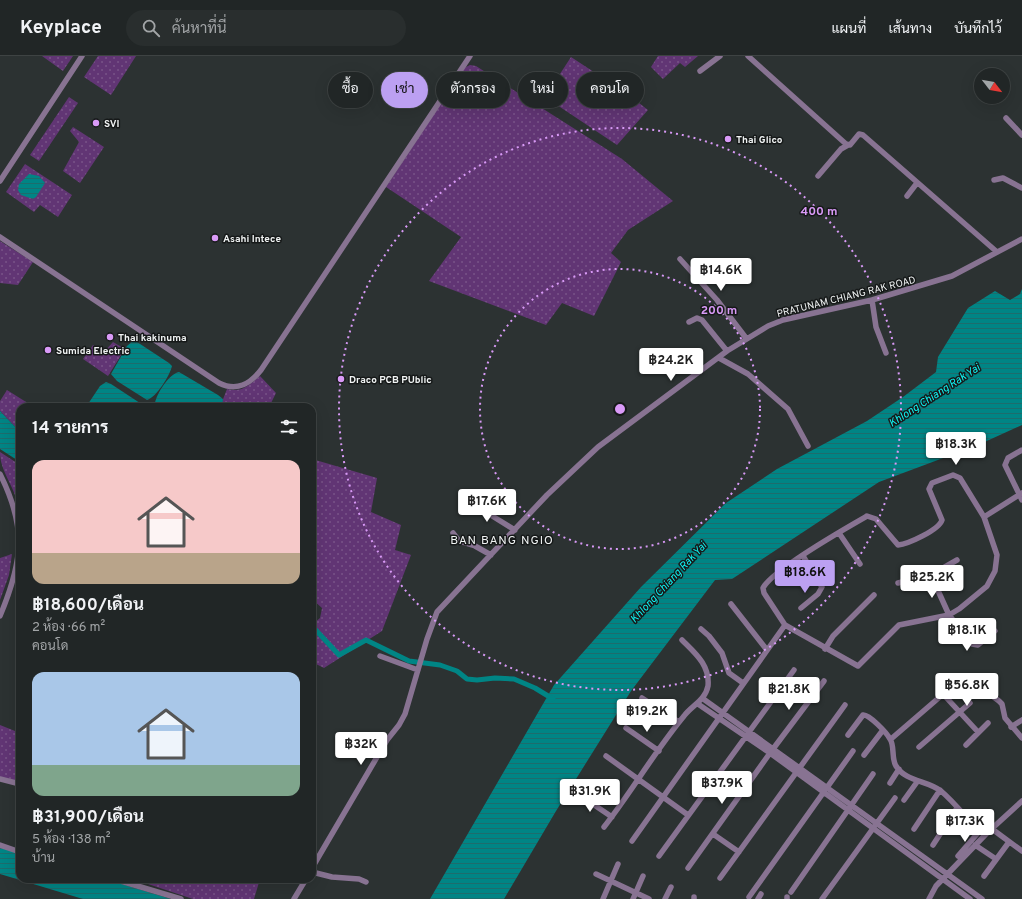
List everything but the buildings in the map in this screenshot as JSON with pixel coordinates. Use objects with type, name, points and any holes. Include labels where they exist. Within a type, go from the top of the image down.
[{"type":"street","points":[[0,181],[82,56]]},
{"type":"street","points":[[0,237],[219,383],[233,388],[245,385],[261,370],[470,56]]},
{"type":"street","points":[[700,71],[720,56]]},
{"type":"street","points":[[748,56],[848,145]]},
{"type":"street","points":[[1006,118],[1022,135]]},
{"type":"street","points":[[818,176],[841,149],[848,145],[859,134],[862,134],[996,252]]},
{"type":"street","points":[[994,180],[1004,178],[1022,188]]},
{"type":"street","points":[[907,196],[917,183]]},
{"type":"street","name":"PRATUNAM CHIANG RAK ROAD","points":[[316,861],[386,740],[402,719],[408,706],[421,658],[437,612],[547,495],[598,447],[746,338],[782,320],[872,300],[952,276],[1022,239]]},
{"type":"street","points":[[680,259],[717,300],[746,338]]},
{"type":"street","points":[[872,300],[876,327],[886,353]]},
{"type":"street","points":[[689,322],[697,318],[702,320],[728,351]]},
{"type":"street","points":[[719,358],[748,374],[788,409],[808,446]]},
{"type":"street","points":[[984,517],[1021,496],[1005,465],[1008,458],[1022,450]]},
{"type":"street","points":[[0,474],[13,502],[16,515]]},
{"type":"street","points":[[953,475],[960,478],[984,517],[997,555],[995,571],[987,586],[977,595],[948,612],[898,625],[858,666],[785,625],[764,593],[763,588],[765,584],[786,567],[867,516],[872,516],[898,544],[924,536],[939,526],[942,520],[930,486],[932,483],[953,475]]},
{"type":"street","points":[[465,506],[489,514],[515,530]]},
{"type":"street","points":[[453,533],[459,541],[475,546],[491,555]]},
{"type":"street","points":[[839,533],[860,564]]},
{"type":"street","points":[[801,608],[818,594],[822,587],[802,556]]},
{"type":"street","points":[[898,583],[931,575],[957,560]]},
{"type":"street","points":[[0,616],[16,569]]},
{"type":"street","points":[[931,575],[948,612],[975,646],[995,631]]},
{"type":"street","points":[[825,648],[833,636],[874,595]]},
{"type":"street","points":[[731,604],[768,648]]},
{"type":"street","points":[[632,841],[785,625]]},
{"type":"street","points":[[701,629],[709,636],[722,653],[729,673],[743,683]]},
{"type":"street","points":[[604,828],[679,722],[687,712],[698,704],[708,687],[708,676],[704,666],[699,657],[682,640]]},
{"type":"street","points":[[380,656],[418,669]]},
{"type":"street","points":[[659,856],[794,670]]},
{"type":"street","points":[[968,678],[1002,704],[1005,718],[1011,727],[1022,738]]},
{"type":"street","points":[[688,868],[771,750],[824,680]]},
{"type":"street","points":[[891,739],[956,683]]},
{"type":"street","points":[[943,694],[978,732]]},
{"type":"street","points":[[642,698],[679,722]]},
{"type":"street","points":[[702,698],[749,731],[796,773],[822,793],[970,899]]},
{"type":"street","points":[[919,747],[970,703]]},
{"type":"street","points":[[698,704],[745,736],[800,767],[980,898]]},
{"type":"street","points":[[720,878],[845,705]]},
{"type":"street","points":[[848,735],[863,715],[866,714],[891,739],[894,762],[899,769],[917,782],[929,783],[940,790],[975,826],[990,831],[1022,851]]},
{"type":"street","points":[[1011,727],[1022,720]]},
{"type":"street","points":[[966,745],[988,724]]},
{"type":"street","points":[[626,728],[659,751]]},
{"type":"street","points":[[864,756],[883,730]]},
{"type":"street","points":[[749,897],[853,751]]},
{"type":"street","points":[[606,756],[688,815]]},
{"type":"street","points":[[890,783],[899,769]]},
{"type":"street","points":[[791,892],[873,774]]},
{"type":"street","points":[[0,779],[16,783]]},
{"type":"street","points":[[904,800],[917,782]]},
{"type":"street","points":[[914,829],[940,790]]},
{"type":"street","points":[[578,794],[612,817]]},
{"type":"street","points":[[822,899],[895,798]]},
{"type":"street","points":[[929,899],[936,886],[942,879],[981,839],[1022,801]]},
{"type":"street","points":[[933,845],[957,808]]},
{"type":"street","points":[[975,826],[974,831],[981,839]]},
{"type":"street","points":[[713,834],[739,852]]},
{"type":"street","points":[[958,856],[977,834]]},
{"type":"street","points":[[984,876],[1009,842]]},
{"type":"street","points":[[0,845],[16,851]]},
{"type":"street","points":[[975,845],[996,859]]},
{"type":"street","points":[[603,899],[618,864]]},
{"type":"street","points":[[316,873],[327,876],[359,879],[366,882]]},
{"type":"street","points":[[596,874],[649,899]]},
{"type":"street","points":[[633,899],[643,876]]},
{"type":"street","points":[[127,883],[181,899]]},
{"type":"street","points":[[294,899],[304,883]]},
{"type":"street","points":[[665,899],[671,888]]},
{"type":"shaded area","points":[[42,56],[73,56],[63,71]]},
{"type":"shaded area","points":[[98,56],[136,56],[111,95],[84,77]]},
{"type":"shaded area","points":[[658,56],[698,56],[685,67],[680,63],[663,79],[651,67]]},
{"type":"shaded area","points":[[571,57],[594,72],[576,72],[576,108],[644,107],[648,110],[617,145],[562,108],[568,108],[568,72],[561,72]]},
{"type":"shaded area","points":[[470,65],[476,66],[485,72],[461,72],[464,68]]},
{"type":"shaded area","points":[[510,88],[518,93],[518,108],[542,108],[622,159],[673,201],[628,230],[611,253],[621,262],[594,316],[562,303],[546,325],[429,281],[461,237],[386,187],[438,108],[510,108]]},
{"type":"shaded area","points":[[69,97],[78,103],[39,161],[30,155]]},
{"type":"shaded area","points":[[73,127],[104,147],[80,183],[63,171],[79,142],[70,131]]},
{"type":"shaded area","points":[[25,164],[72,195],[58,217],[40,205],[34,212],[6,192]]},
{"type":"shaded area","points":[[0,241],[33,262],[18,285],[0,283]]},
{"type":"shaded area","points":[[113,342],[125,349],[108,376],[83,359],[93,345],[104,352]]},
{"type":"shaded area","points":[[260,376],[276,393],[271,403],[222,403],[227,389],[237,390],[249,385]]},
{"type":"shaded area","points":[[7,390],[28,403],[16,403],[16,428],[0,411],[0,401]]},
{"type":"shaded area","points":[[0,452],[16,462],[16,498],[4,471]]},
{"type":"shaded area","points":[[316,460],[377,478],[371,512],[401,525],[395,550],[411,555],[382,631],[324,668],[316,664],[316,622],[320,618],[322,608],[316,603]]},
{"type":"shaded area","points":[[12,554],[9,575],[0,600],[0,558]]},
{"type":"shaded area","points":[[0,725],[16,731],[16,783],[0,779]]},
{"type":"shaded area","points":[[259,883],[254,899],[193,899],[148,884]]},
{"type":"water","points":[[29,174],[39,176],[45,183],[33,199],[21,195],[18,190],[19,184]]},
{"type":"water","name":"Khlong Chiang Rak Yai","points":[[1022,289],[1022,425],[978,445],[879,482],[732,579],[715,580],[631,691],[556,811],[504,899],[430,899],[554,685],[641,587],[726,503],[777,469],[867,421],[903,397],[936,372],[938,357],[968,308],[995,291],[1010,300],[1020,294]]},
{"type":"water","points":[[134,340],[172,366],[169,375],[155,395],[147,400],[117,381],[111,374],[127,346]]},
{"type":"water","points":[[179,372],[218,395],[223,399],[222,403],[155,403],[161,389],[175,373]]},
{"type":"water","points":[[106,382],[111,384],[140,403],[89,403],[100,386]]},
{"type":"water","points":[[0,411],[16,428],[16,459],[0,449]]},
{"type":"water","points":[[0,847],[16,852],[16,879],[0,874]]},
{"type":"water","points":[[30,883],[118,883],[171,899],[83,899]]},
{"type":"waterway","points":[[316,630],[339,655],[366,640],[409,661],[440,665],[457,671],[467,679],[514,679],[535,688],[553,699]]},
{"type":"place","name":"SVI","points":[[96,123]]},
{"type":"place","name":"Thai Glico","points":[[728,139]]},
{"type":"place","name":"Asahi Intece","points":[[215,238]]},
{"type":"place","name":"Thai kakinuma","points":[[110,337]]},
{"type":"place","name":"Sumida Electric","points":[[48,350]]},
{"type":"place","name":"Draco PCB PUblic","points":[[341,379]]},
{"type":"district","name":"BAN BANG NGIO","points":[[502,540]]}]
